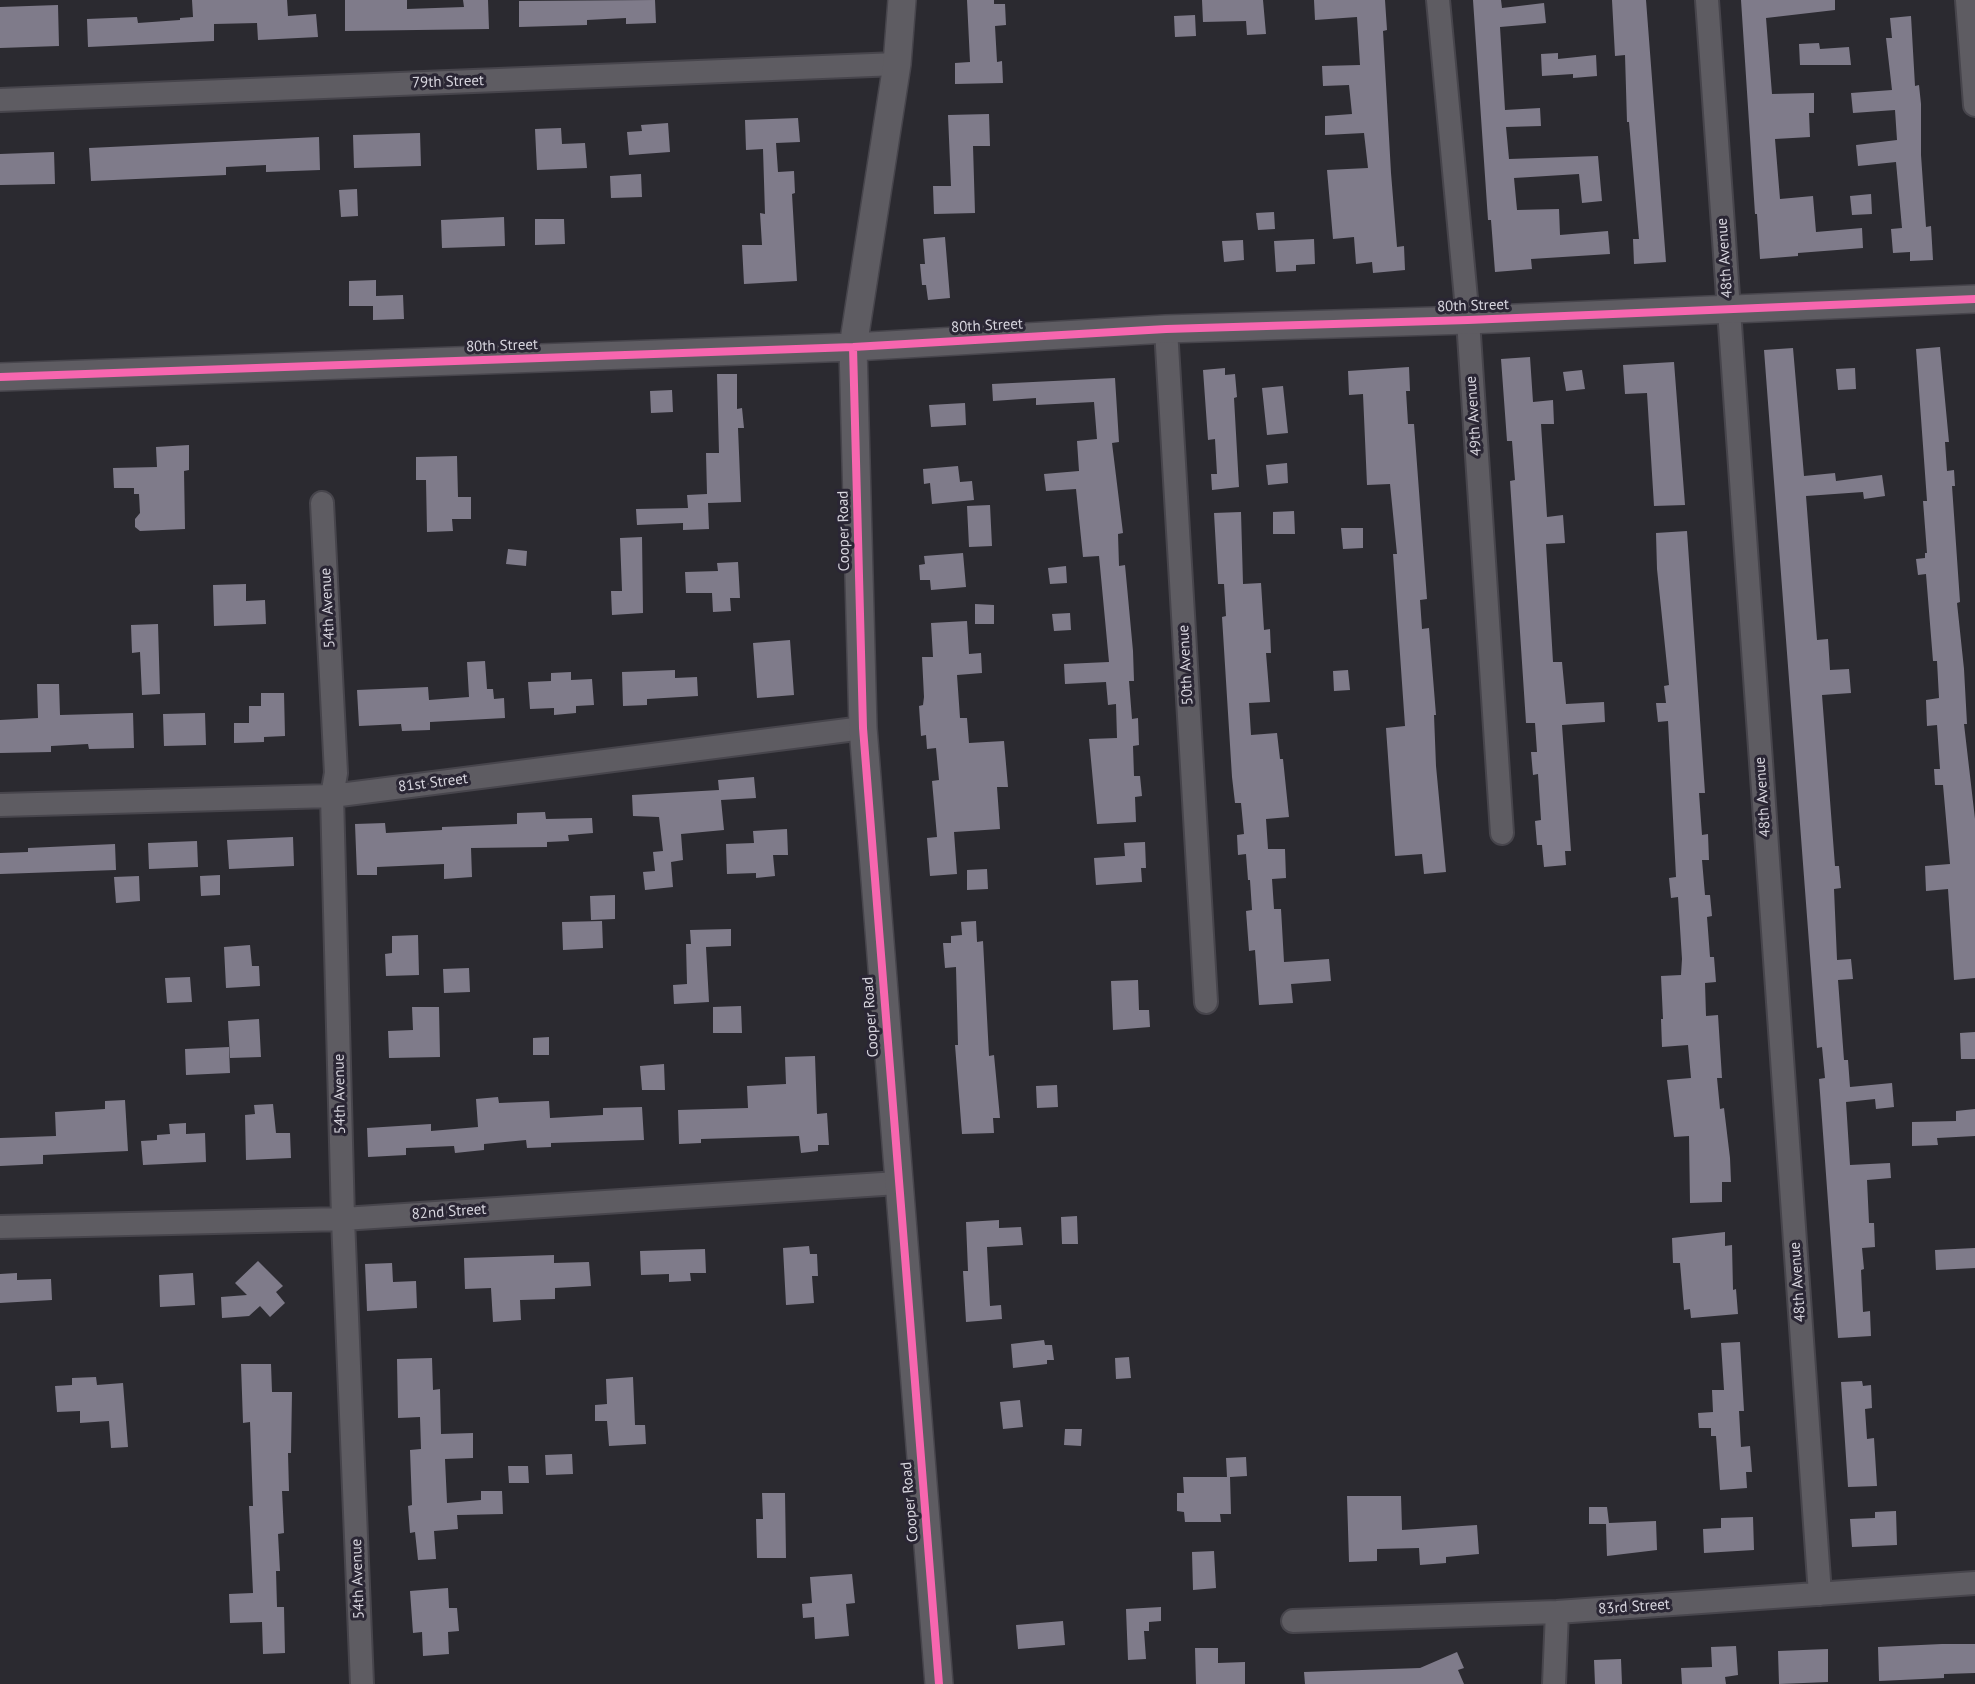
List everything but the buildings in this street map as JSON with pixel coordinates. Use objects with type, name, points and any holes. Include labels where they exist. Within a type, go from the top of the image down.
[{"type":"street","name":"Cooper Road","points":[[902,0],[897,64],[853,347],[862,728],[939,1684]]},
{"type":"street","name":"49th Avenue","points":[[1438,0],[1468,320],[1502,833]]},
{"type":"street","name":"48th Avenue","points":[[1707,0],[1820,1594]]},
{"type":"street","points":[[1967,0],[1975,105]]},
{"type":"street","name":"79th Street","points":[[0,100],[897,64]]},
{"type":"street","name":"80th Street","points":[[0,377],[853,347],[1166,329],[1468,320],[1975,299]]},
{"type":"street","name":"50th Avenue","points":[[1166,329],[1206,1002]]},
{"type":"street","name":"54th Avenue","points":[[322,503],[336,773],[332,796],[343,1219],[362,1684]]},
{"type":"street","name":"81st Street","points":[[0,805],[332,796],[862,728]]},
{"type":"street","name":"82nd Street","points":[[0,1227],[343,1219],[898,1183]]},
{"type":"street","name":"83rd Street","points":[[1293,1621],[1557,1612],[1975,1583]]},
{"type":"street","points":[[1554,1684],[1557,1612]]},
{"type":"cycle path","points":[[0,377],[853,347],[1166,329],[1468,320],[1975,299]]},
{"type":"cycle path","points":[[853,347],[863,728],[939,1684]]}]
